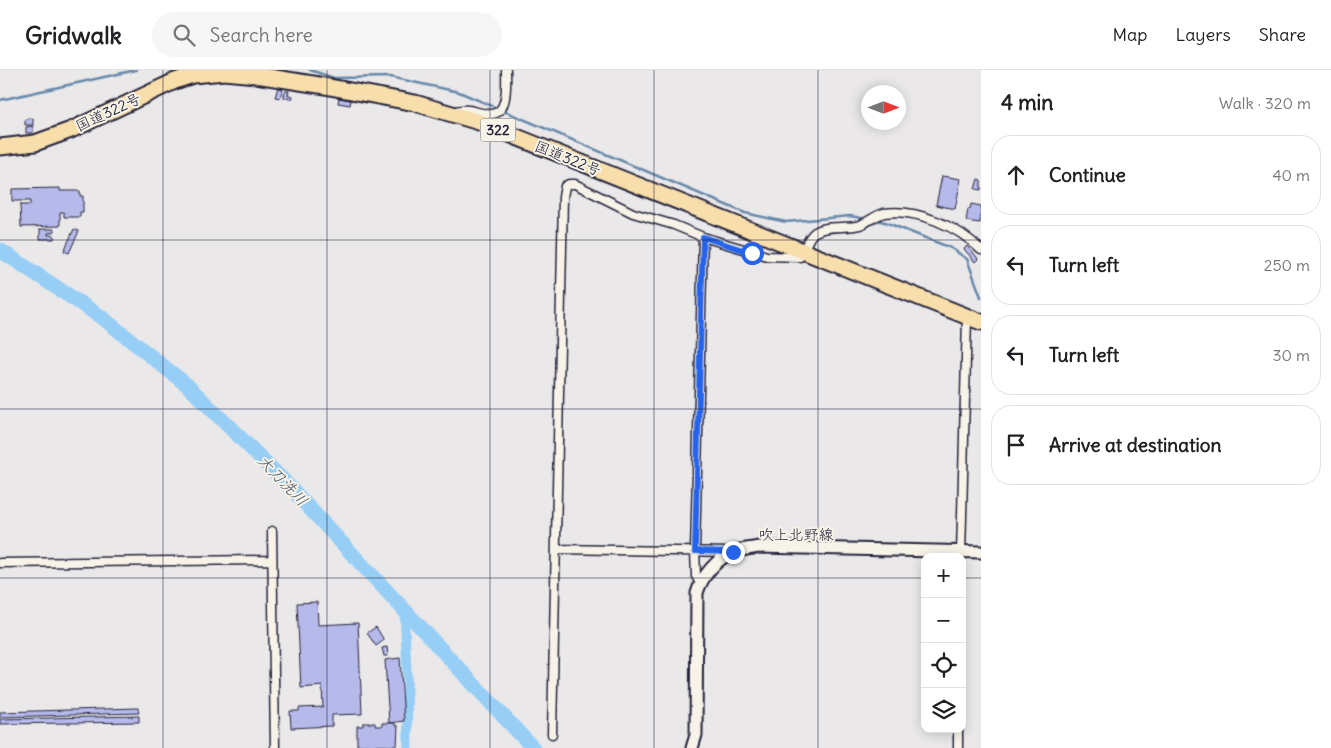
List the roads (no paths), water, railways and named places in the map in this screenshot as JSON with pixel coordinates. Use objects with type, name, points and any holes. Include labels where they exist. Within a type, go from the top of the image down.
[{"type":"highway","name":"国道322号","points":[[0,147],[35,143],[71,130],[164,85],[193,75],[224,72],[319,85],[415,103],[451,112],[981,322]]},
{"type":"main road","name":"吹上北野線","points":[[700,583],[713,566],[733,552],[758,547],[932,553]]},
{"type":"main road","name":"吹上北野線","points":[[966,554],[981,552]]},
{"type":"main road","points":[[692,748],[696,735],[697,592],[700,583]]},
{"type":"street","points":[[451,112],[463,108],[492,114],[498,112],[503,105],[506,94],[506,70]]},
{"type":"street","points":[[552,734],[563,197],[565,186],[575,184],[633,212],[674,225],[703,237],[767,256],[800,258],[805,252],[809,239],[815,232],[829,227],[860,225],[883,214],[894,213],[918,215],[956,229],[981,250]]},
{"type":"street","points":[[700,583],[696,576],[695,551],[703,237]]},
{"type":"street","points":[[961,553],[967,317]]},
{"type":"street","points":[[272,531],[275,748]]},
{"type":"street","points":[[556,549],[733,552]]},
{"type":"street","points":[[0,563],[272,560]]},
{"type":"street","points":[[958,733],[958,748]]},
{"type":"waterway","points":[[0,100],[136,70]]},
{"type":"waterway","points":[[310,70],[334,78],[390,77],[459,92],[745,213],[786,222],[850,216],[867,219]]},
{"type":"waterway","points":[[875,220],[885,222],[951,248],[967,259],[981,297]]},
{"type":"waterway","name":"大刀洗川","points":[[0,250],[104,319],[187,385],[285,482],[533,748]]},
{"type":"waterway","points":[[404,609],[408,748]]}]
